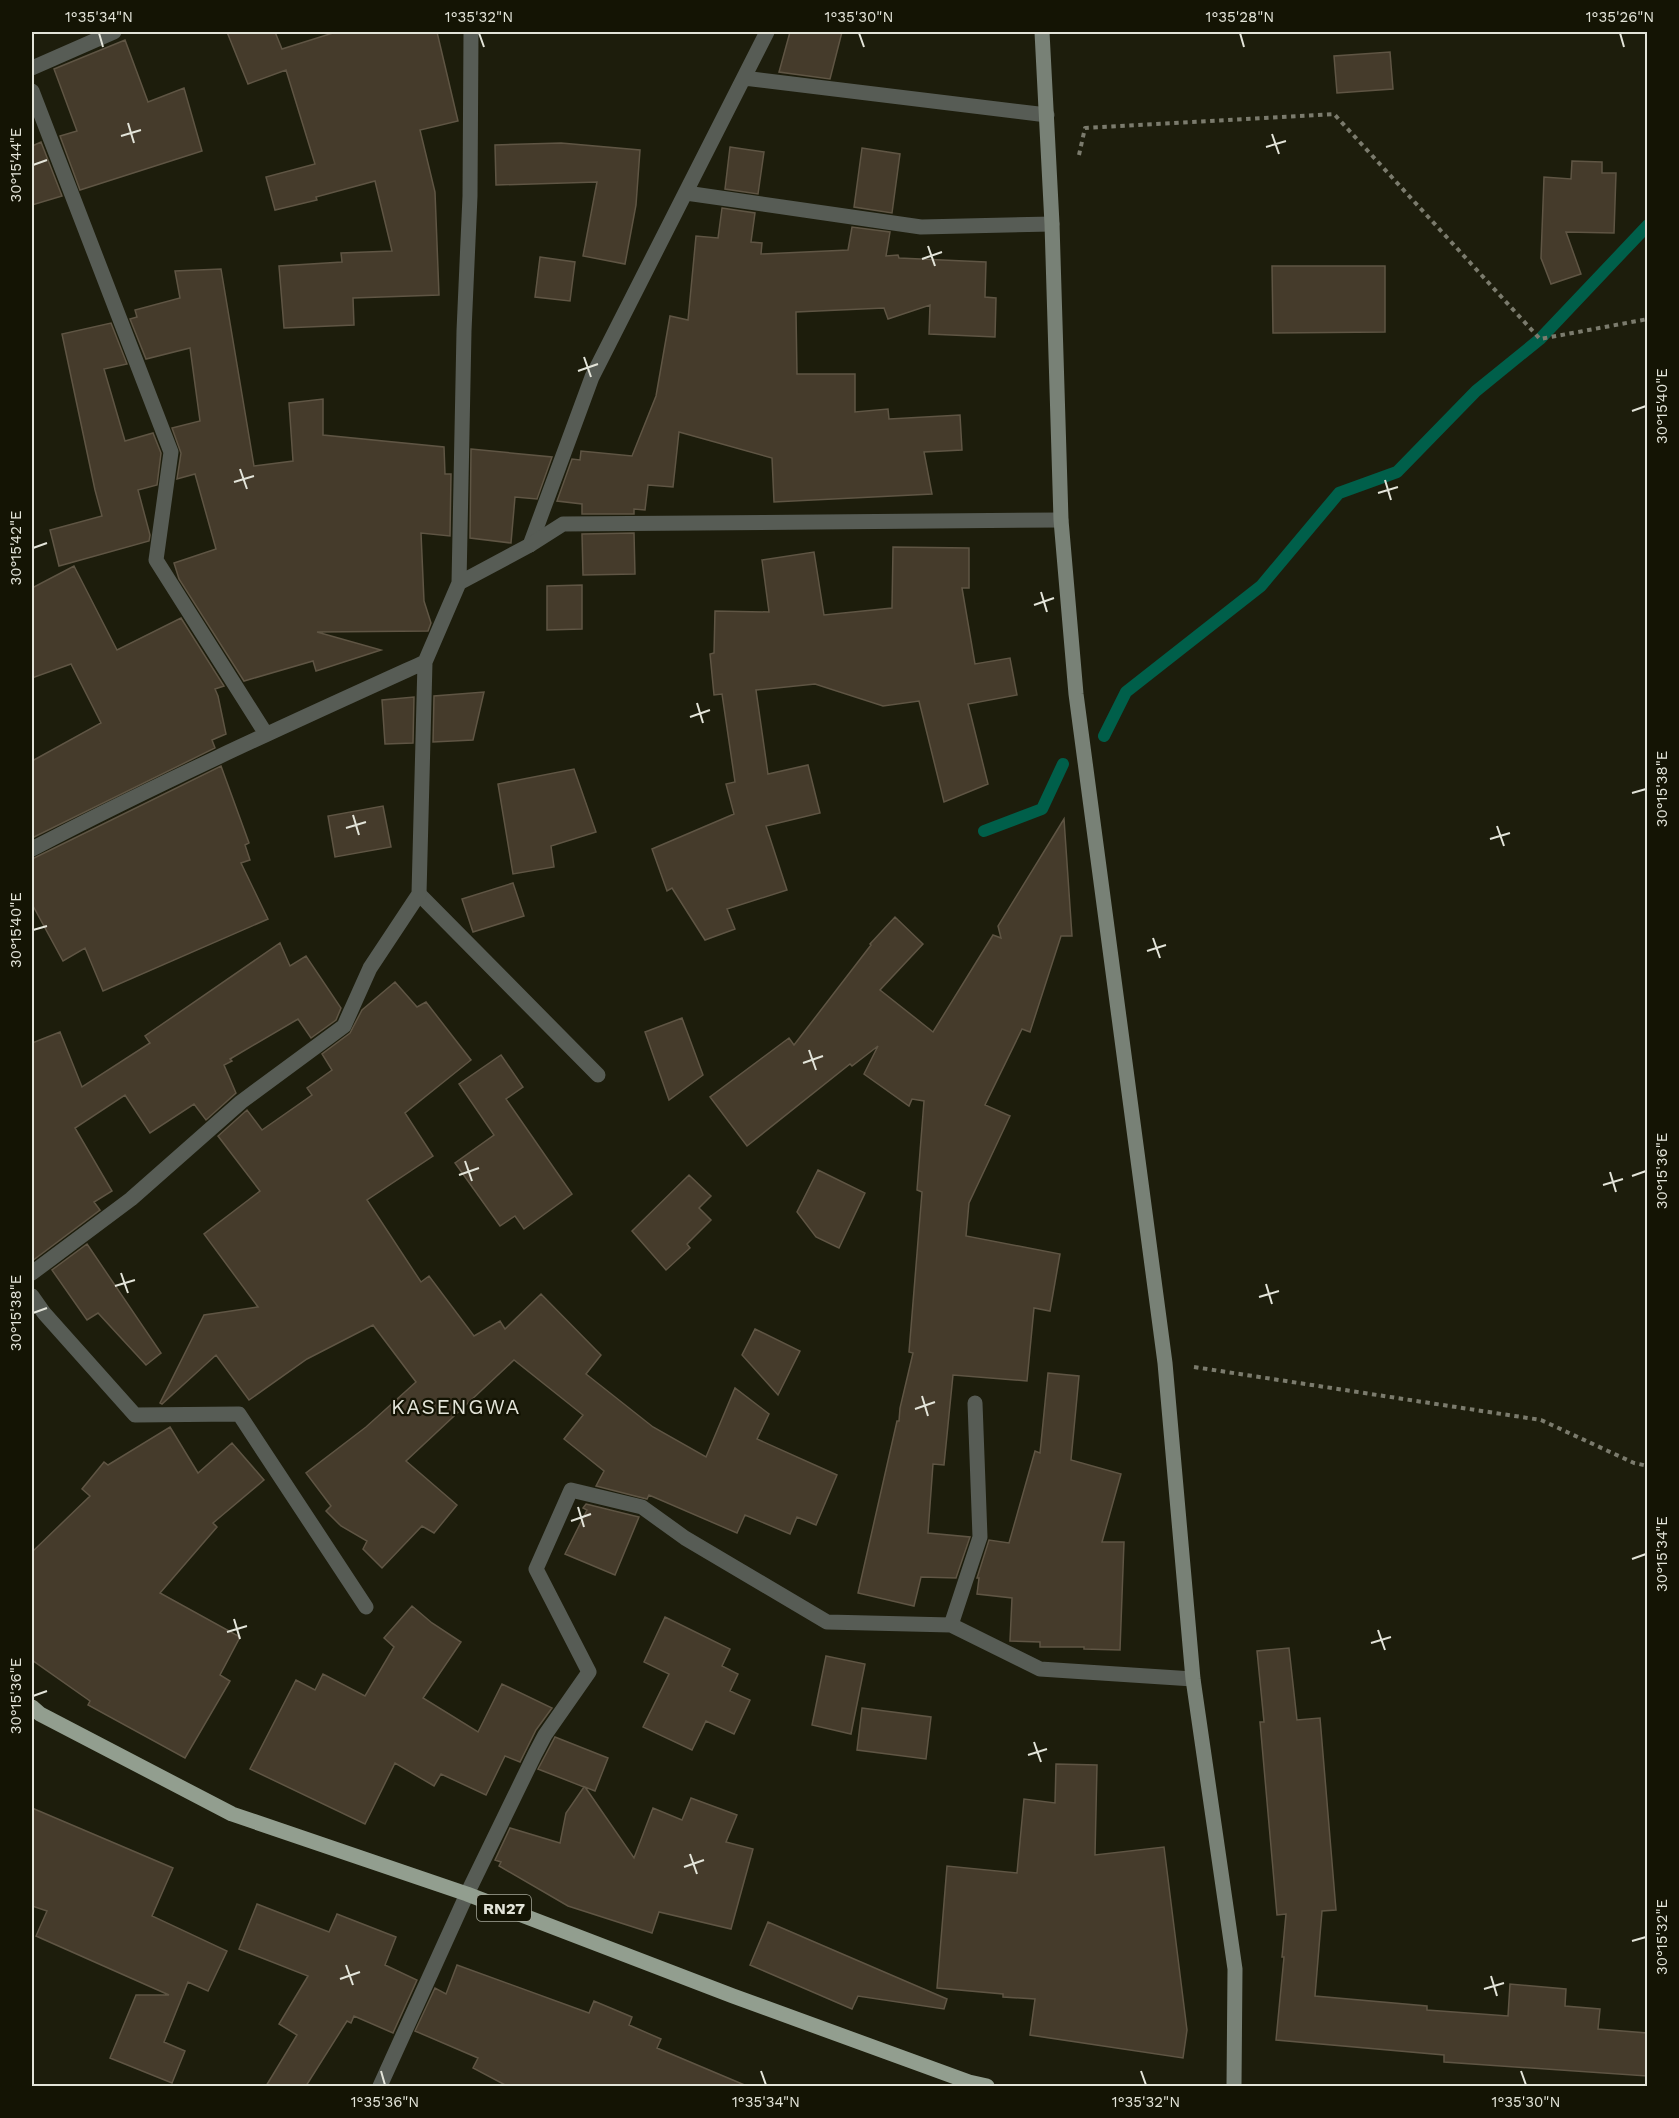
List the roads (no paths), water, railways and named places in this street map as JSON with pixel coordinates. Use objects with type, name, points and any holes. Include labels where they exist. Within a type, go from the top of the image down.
[{"type":"main road","name":"RN27","points":[[32,1707],[40,1714],[232,1814],[467,1894],[968,2084],[987,2086]]},
{"type":"street","points":[[32,68],[114,32]]},
{"type":"street","points":[[32,1273],[131,1199],[241,1102],[344,1026],[370,968],[419,894],[425,662],[459,583],[464,331],[470,196],[471,32]]},
{"type":"street","points":[[530,545],[592,377],[767,32]]},
{"type":"street","points":[[1042,32],[1052,224],[1061,520],[1076,694],[1165,1363],[1193,1679],[1235,1969],[1234,2086]]},
{"type":"street","points":[[744,78],[1047,115]]},
{"type":"street","points":[[32,91],[171,452],[156,560],[266,734]]},
{"type":"street","points":[[686,193],[921,226],[1052,224]]},
{"type":"street","points":[[459,583],[530,545],[563,524],[1061,520]]},
{"type":"street","points":[[32,849],[105,811],[266,734],[425,662]]},
{"type":"street","points":[[419,894],[598,1075]]},
{"type":"street","points":[[32,1296],[44,1313],[135,1414],[239,1414],[366,1607]]},
{"type":"street","points":[[951,1625],[980,1537],[975,1403]]},
{"type":"street","points":[[380,2086],[467,1894],[545,1735],[589,1672],[536,1569],[572,1490],[642,1507],[685,1538],[827,1622],[951,1625],[1040,1669],[1193,1679]]},
{"type":"waterway","points":[[1104,736],[1126,692],[1261,586],[1339,493],[1397,472],[1476,391],[1540,339],[1648,225]]},
{"type":"waterway","points":[[984,831],[1042,809],[1063,764]]},
{"type":"district","name":"KASENGWA","points":[[456,1406]]}]
